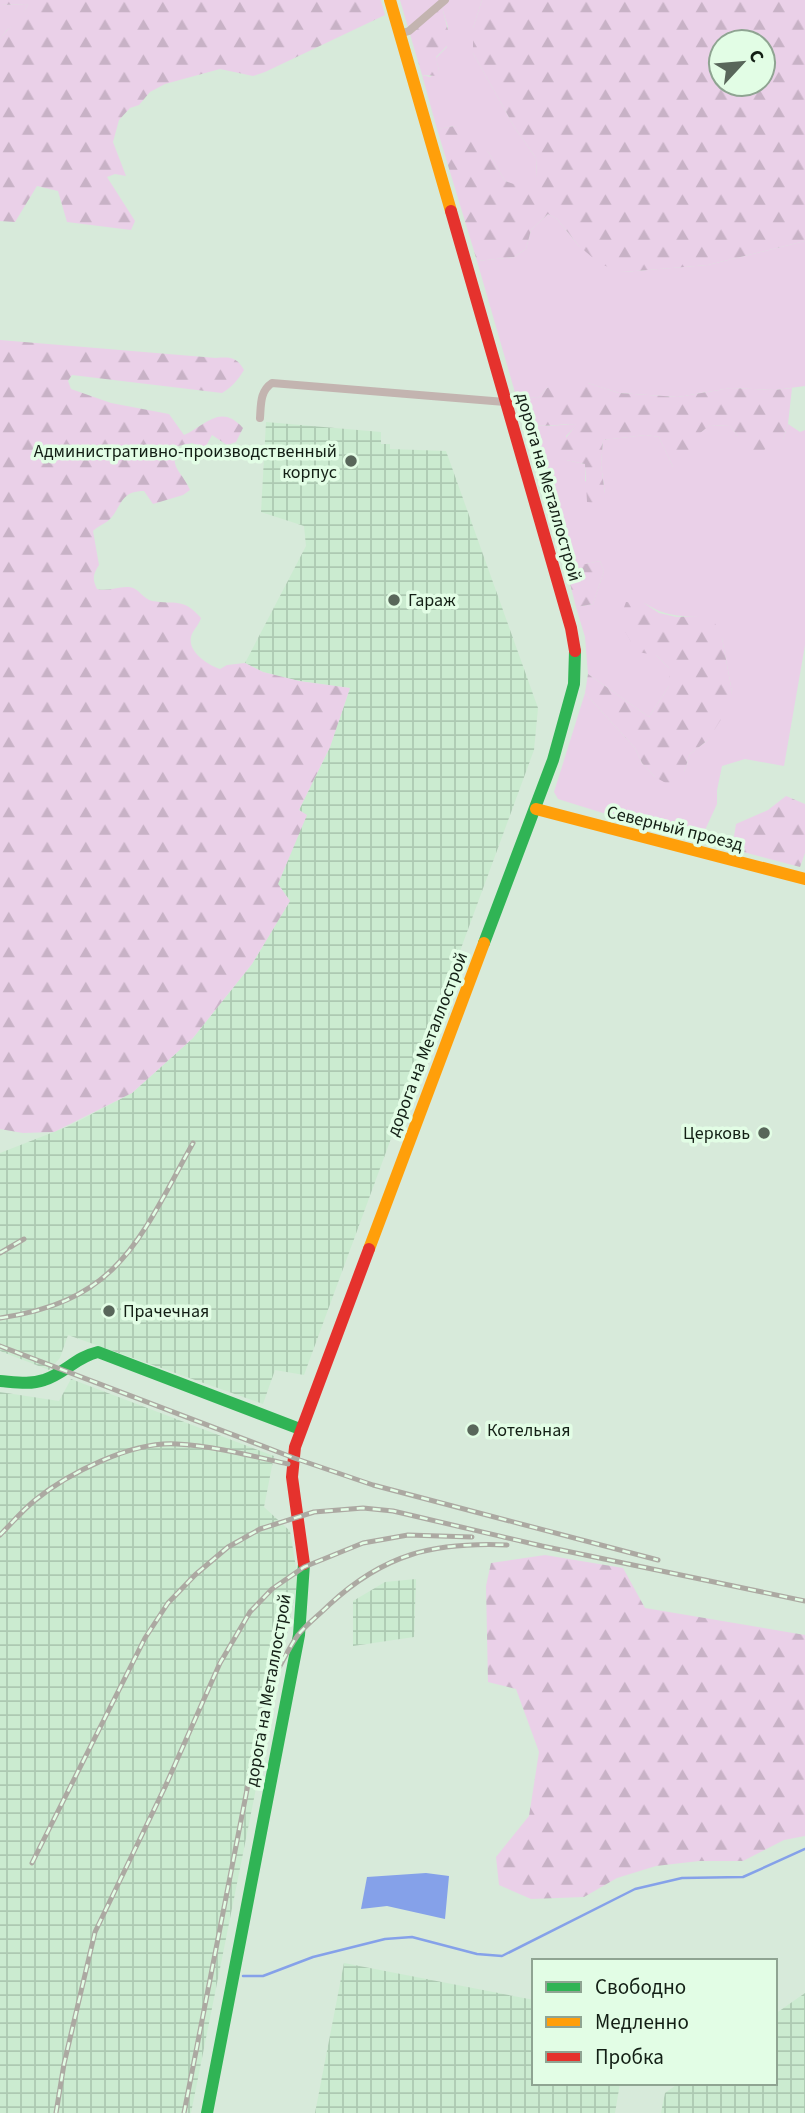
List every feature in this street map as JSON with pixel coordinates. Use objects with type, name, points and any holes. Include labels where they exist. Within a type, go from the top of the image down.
[{"type":"street","name":"дорога на Металлострой","points":[[207,2113],[299,1635],[304,1567],[292,1477],[295,1447],[536,809],[566,718],[574,684],[576,656],[566,607],[390,0]]},
{"type":"street","points":[[399,34],[409,31],[445,0]]},
{"type":"street","points":[[260,418],[261,397],[266,387],[272,383],[505,402]]},
{"type":"street","name":"Северный проезд","points":[[536,809],[805,879]]},
{"type":"street","points":[[0,1381],[33,1383],[48,1379],[83,1354],[98,1352],[300,1429]]},
{"type":"shaded area","points":[[266,422],[381,432],[381,444],[390,444],[390,449],[446,451],[538,708],[534,750],[304,1375],[275,1370],[263,1404],[68,1335],[60,1358],[49,1370],[0,1351],[0,1153],[69,1126],[132,1093],[193,1038],[252,964],[290,901],[278,884],[306,815],[299,810],[330,747],[350,688],[299,681],[263,672],[245,663],[306,546],[304,526],[261,512]]},
{"type":"shaded area","points":[[71,1379],[274,1456],[264,1507],[290,1531],[298,1579],[191,2113],[0,2113],[0,1392],[59,1401]]},
{"type":"shaded area","points":[[416,1579],[414,1637],[353,1646],[353,1601],[385,1582]]},
{"type":"shaded area","points":[[344,1963],[532,2000],[532,2085],[620,2085],[615,2113],[315,2113]]},
{"type":"shaded area","points":[[805,1993],[805,2113],[661,2113],[665,2093],[676,2085],[777,2085],[777,2013]]},
{"type":"green space","points":[[0,0],[381,0],[385,15],[265,72],[253,76],[220,69],[165,84],[150,92],[139,105],[130,108],[119,120],[113,142],[126,176],[115,174],[107,177],[135,221],[131,230],[67,222],[58,191],[37,186],[15,222],[0,221],[0,39],[18,20],[28,4],[0,5]]},
{"type":"green space","points":[[400,0],[482,0],[473,28],[473,53],[515,128],[536,158],[537,177],[522,188],[505,181],[489,153],[455,126],[437,129],[422,75],[430,77],[439,71],[436,58],[447,47],[448,27],[441,4],[409,31]]},
{"type":"green space","points":[[482,0],[805,0],[805,241],[708,265],[623,272],[600,264],[579,246],[557,219],[548,214],[531,230],[526,249],[514,257],[477,261],[437,129],[455,126],[467,132],[489,153],[505,181],[522,187],[537,176],[536,158],[515,128],[473,53],[473,28]]},
{"type":"green space","points":[[441,3],[451,42],[436,57],[438,76],[422,75],[409,31]]},
{"type":"green space","points":[[28,4],[20,21],[0,39],[0,5]]},
{"type":"green space","points":[[548,214],[557,219],[579,246],[623,272],[708,265],[805,241],[805,386],[775,390],[731,388],[678,397],[619,393],[588,383],[547,388],[538,398],[516,396],[477,261],[514,257],[526,249],[531,230]]},
{"type":"green space","points":[[0,340],[229,358],[239,362],[244,370],[222,393],[72,375],[68,381],[71,389],[111,403],[169,414],[184,435],[219,417],[227,417],[243,428],[236,442],[227,445],[212,435],[205,448],[192,443],[178,446],[175,465],[190,490],[183,495],[153,504],[144,491],[131,493],[109,520],[93,531],[99,565],[95,571],[95,585],[101,590],[129,587],[152,601],[184,604],[195,611],[201,618],[193,632],[191,644],[203,660],[215,667],[220,669],[227,665],[245,663],[263,672],[299,681],[350,688],[330,747],[299,810],[307,815],[278,884],[290,901],[252,964],[193,1038],[132,1093],[54,1132],[23,1133],[0,1129]]},
{"type":"green space","points":[[567,382],[588,383],[619,393],[678,397],[731,388],[792,388],[788,424],[783,440],[762,451],[748,453],[730,426],[710,425],[694,438],[695,456],[681,468],[673,467],[659,437],[646,435],[603,440],[601,465],[605,494],[595,504],[587,502],[585,464],[566,460],[557,449],[577,424],[544,426],[524,423],[516,396],[538,398],[547,388]]},
{"type":"green space","points":[[524,423],[544,426],[578,424],[566,436],[566,460],[585,464],[585,481],[605,493],[601,465],[603,440],[646,435],[659,437],[673,467],[694,437],[710,425],[730,426],[738,436],[783,440],[788,424],[800,432],[805,430],[805,645],[784,766],[745,759],[722,766],[717,804],[699,843],[558,799],[554,792],[585,693],[635,748],[642,763],[655,777],[684,772],[690,754],[708,740],[732,692],[722,638],[697,616],[669,614],[644,603],[656,655],[669,668],[669,686],[649,717],[588,674],[585,637],[576,607],[593,604],[604,571],[600,561],[565,564]]},
{"type":"green space","points":[[600,561],[604,571],[593,604],[576,607],[565,564]]},
{"type":"green space","points":[[626,602],[644,603],[659,613],[677,617],[697,616],[714,621],[722,638],[732,692],[727,710],[708,740],[690,754],[684,772],[671,786],[655,777],[642,763],[635,748],[585,693],[588,674],[649,717],[669,686],[669,668],[656,655],[637,652],[619,621]]},
{"type":"green space","points":[[786,796],[805,804],[805,853],[800,867],[732,849],[736,824],[768,810]]},
{"type":"green space","points":[[545,1555],[623,1568],[645,1608],[805,1635],[805,1836],[784,1840],[743,1861],[699,1861],[656,1866],[617,1878],[584,1897],[531,1899],[499,1885],[496,1857],[529,1816],[539,1752],[516,1689],[488,1682],[486,1586],[491,1563]]},
{"type":"water","points":[[426,1873],[449,1876],[445,1919],[387,1906],[361,1909],[367,1877]]},
{"type":"waterway","points":[[243,1976],[263,1976],[313,1957],[385,1939],[412,1937],[477,1954],[502,1956],[635,1889],[682,1878],[743,1877],[805,1849]]},
{"type":"railway","points":[[0,1318],[41,1309],[73,1297],[100,1280],[122,1260],[140,1236],[193,1143]]},
{"type":"railway","points":[[0,1253],[24,1239]]},
{"type":"railway","points":[[0,1346],[294,1458],[373,1485],[658,1560]]},
{"type":"railway","points":[[0,1535],[34,1501],[64,1480],[101,1461],[140,1448],[159,1444],[191,1445],[288,1464]]},
{"type":"railway","points":[[32,1863],[145,1638],[168,1603],[228,1547],[260,1529],[314,1512],[363,1508],[393,1511],[542,1546],[805,1601]]},
{"type":"railway","points":[[56,2113],[64,2064],[95,1932],[165,1787],[220,1663],[250,1612],[272,1589],[304,1567],[363,1543],[408,1535],[472,1537]]},
{"type":"railway","points":[[184,2113],[266,1692],[289,1648],[298,1635],[349,1588],[390,1563],[433,1549],[507,1545]]},
{"type":"traffic: fast","points":[[484,943],[553,760],[574,684],[575,651]]},
{"type":"traffic: fast","points":[[0,1381],[39,1382],[98,1352],[300,1429]]},
{"type":"traffic: fast","points":[[207,2113],[299,1635],[304,1564]]},
{"type":"traffic: slow","points":[[390,0],[451,211]]},
{"type":"traffic: slow","points":[[536,809],[805,879]]},
{"type":"traffic: slow","points":[[369,1249],[484,943]]},
{"type":"traffic: jam","points":[[451,211],[571,628],[575,651]]},
{"type":"traffic: jam","points":[[304,1564],[292,1477],[295,1447],[369,1249]]},
{"type":"place","name":"Административно-производственный корпус","points":[[351,461]]},
{"type":"place","name":"Гараж","points":[[394,600]]},
{"type":"place","name":"Церковь","points":[[764,1133]]},
{"type":"place","name":"Прачечная","points":[[109,1311]]},
{"type":"place","name":"Котельная","points":[[473,1430]]}]
